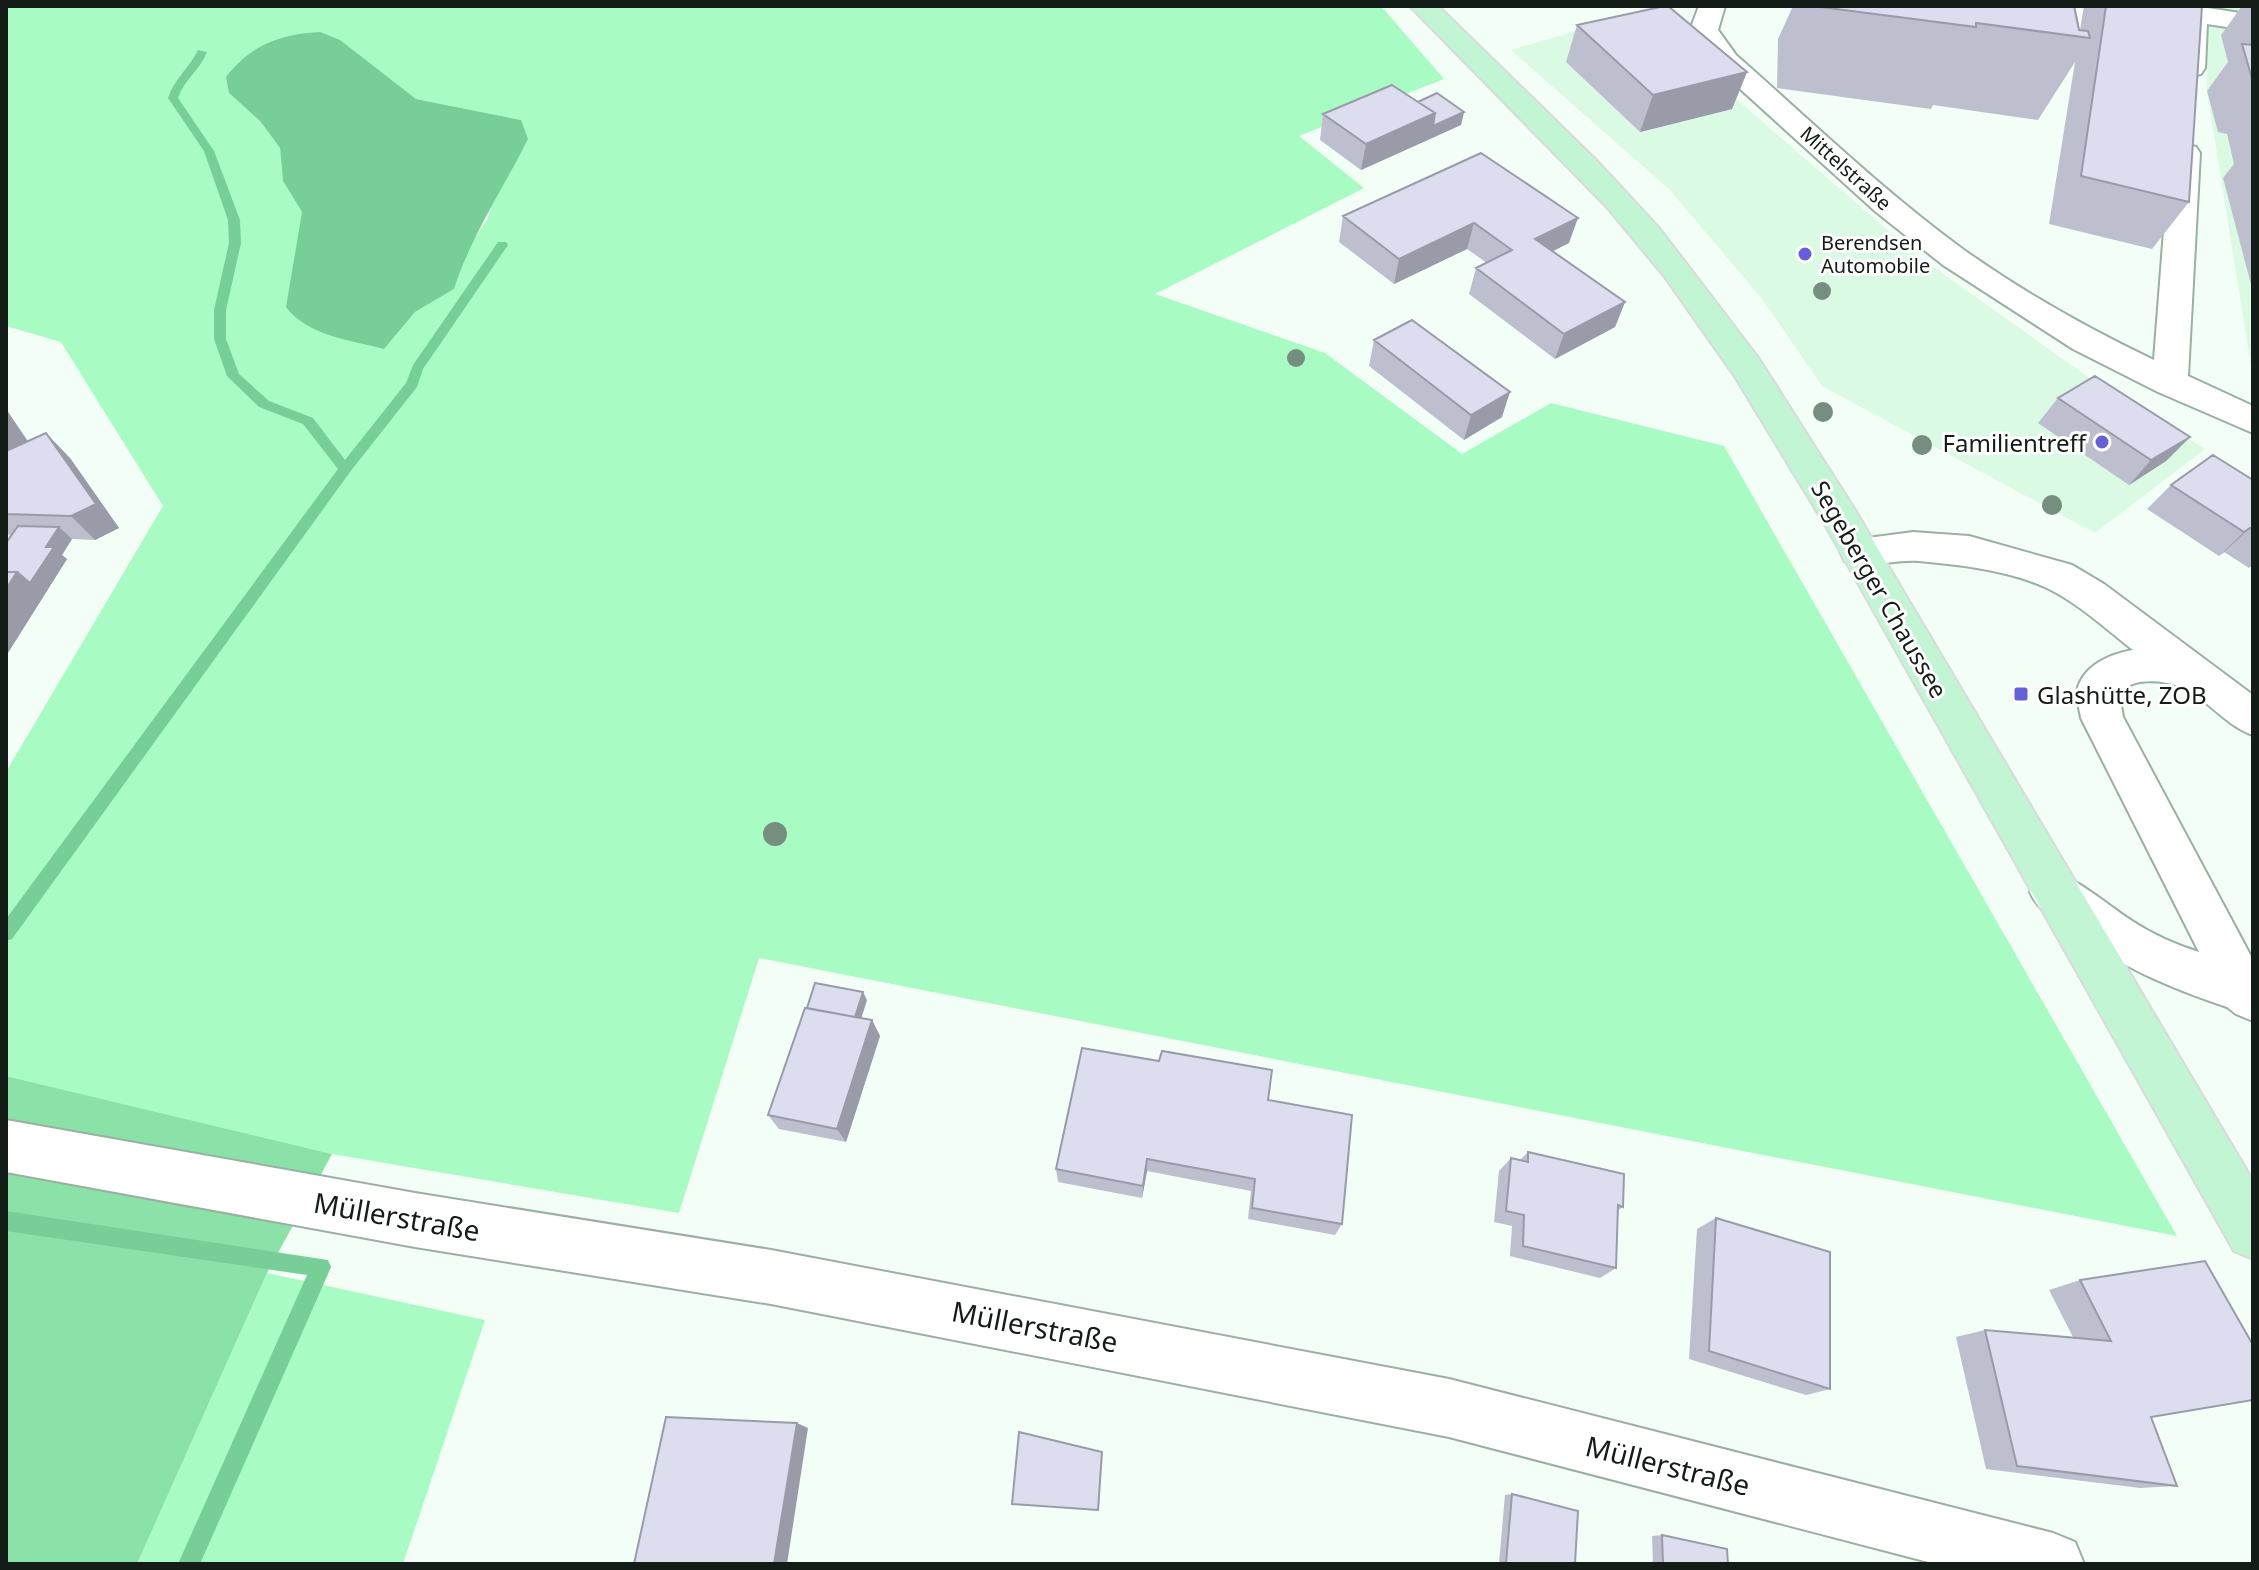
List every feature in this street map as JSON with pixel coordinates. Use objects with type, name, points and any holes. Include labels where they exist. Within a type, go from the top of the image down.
[{"type":"main road","name":"Segeberger Chaussee","points":[[1423,6],[1632,217],[1677,270],[1722,333],[1859,551],[2053,892],[2253,1232]]},
{"type":"street","points":[[2189,91],[2194,10],[2253,23]]},
{"type":"street","name":"Mittelstraße","points":[[1708,18],[1726,61],[1887,205],[1954,258],[2085,341],[2253,421]]},
{"type":"street","points":[[2170,384],[2187,122]]},
{"type":"street","points":[[1859,551],[1913,546],[1969,551],[2058,576],[2090,595],[2253,718]]},
{"type":"street","points":[[2194,672],[2150,666],[2127,668],[2110,675],[2098,692],[2102,718],[2250,992]]},
{"type":"street","points":[[2053,892],[2118,938],[2169,965],[2250,992]]},
{"type":"street","name":"Müllerstraße","points":[[6,1146],[415,1220],[771,1277],[1449,1408],[2053,1564]]},
{"type":"shaded area","points":[[6,6],[1381,6],[1444,79],[1299,136],[1364,188],[1155,294],[1325,353],[1462,454],[1551,403],[1724,446],[2177,1236],[759,958],[679,1213],[332,1154],[6,1076],[6,772],[163,506],[61,342],[6,326]],"holes":[[[397,85],[416,99],[521,120],[487,220],[467,249],[454,289],[415,312],[384,349],[299,236],[302,212],[283,181],[280,148],[260,121],[229,93]]]},
{"type":"shaded area","points":[[2205,6],[2253,6],[2253,378],[2207,91]]},
{"type":"shaded area","points":[[1637,13],[1914,253],[2088,377],[2205,449],[2095,533],[1822,386],[1763,300],[1670,190],[1511,50]]},
{"type":"shaded area","points":[[320,32],[340,40],[416,99],[521,120],[528,139],[478,231],[454,289],[415,312],[384,349],[318,331],[295,317],[286,307],[302,212],[283,181],[280,148],[260,121],[229,93],[226,77],[256,49],[292,35]]},
{"type":"shaded area","points":[[6,1076],[332,1154],[267,1273],[137,1564],[6,1564]]},
{"type":"shaded area","points":[[267,1273],[485,1320],[403,1564],[137,1564]]},
{"type":"building","points":[[1665,6],[1747,72],[1653,95],[1577,25]]},
{"type":"building","points":[[1813,6],[2074,6],[2079,30],[2088,31],[2090,38],[1976,23],[1976,27]]},
{"type":"building","points":[[2106,6],[2202,6],[2189,202],[2081,176]]},
{"type":"building","points":[[2242,44],[2253,45],[2253,82]]},
{"type":"building","points":[[1392,85],[1435,113],[1366,144],[1323,114]]},
{"type":"building","points":[[1437,93],[1464,112],[1433,126],[1435,113],[1418,102]]},
{"type":"building","points":[[1481,153],[1578,218],[1535,239],[1625,302],[1564,334],[1476,268],[1512,250],[1474,223],[1399,259],[1343,216]]},
{"type":"building","points":[[1412,320],[1510,392],[1471,415],[1374,340]]},
{"type":"building","points":[[2095,376],[2190,437],[2151,460],[2058,398]]},
{"type":"building","points":[[46,433],[96,504],[71,516],[6,514],[6,451]]},
{"type":"building","points":[[2213,455],[2253,480],[2253,530],[2250,528],[2244,532],[2171,485]]},
{"type":"building","points":[[18,526],[59,527],[46,547],[54,547],[30,583],[17,572],[6,572],[6,543]]},
{"type":"building","points":[[6,572],[17,572],[6,589]]},
{"type":"building","points":[[815,983],[863,992],[855,1017],[807,1008]]},
{"type":"building","points":[[805,1008],[872,1020],[837,1129],[768,1115]]},
{"type":"building","points":[[1082,1048],[1159,1061],[1162,1051],[1272,1070],[1268,1100],[1352,1115],[1342,1224],[1252,1208],[1255,1179],[1147,1159],[1143,1186],[1056,1169]]},
{"type":"building","points":[[1528,1152],[1624,1174],[1623,1207],[1618,1205],[1616,1268],[1523,1246],[1524,1215],[1506,1211],[1511,1158],[1528,1162]]},
{"type":"building","points":[[1716,1218],[1830,1252],[1830,1389],[1709,1351]]},
{"type":"building","points":[[2205,1261],[2253,1345],[2253,1400],[2151,1417],[2177,1486],[2017,1466],[1985,1330],[2111,1341],[2080,1280]]},
{"type":"building","points":[[666,1417],[797,1423],[774,1564],[634,1564]]},
{"type":"building","points":[[1019,1432],[1102,1452],[1098,1510],[1012,1504]]},
{"type":"building","points":[[1512,1494],[1578,1511],[1575,1564],[1506,1563]]},
{"type":"building","points":[[1662,1535],[1727,1549],[1728,1564],[1663,1564]]},
{"type":"waterway","points":[[202,52],[179,83],[173,98],[209,151],[234,220],[235,243],[220,310],[220,339],[233,376],[264,404],[308,421],[345,469]]},
{"type":"waterway","points":[[345,469],[412,384],[417,368],[502,245]]},
{"type":"waterway","points":[[6,933],[345,469]]},
{"type":"waterway","points":[[6,1221],[321,1267],[189,1564]]},
{"type":"place","name":"Berendsen Automobile","points":[[1805,254]]},
{"type":"place","name":"Familientreff","points":[[2102,442]]},
{"type":"place","name":"Glashütte, ZOB","points":[[2021,694]]}]
